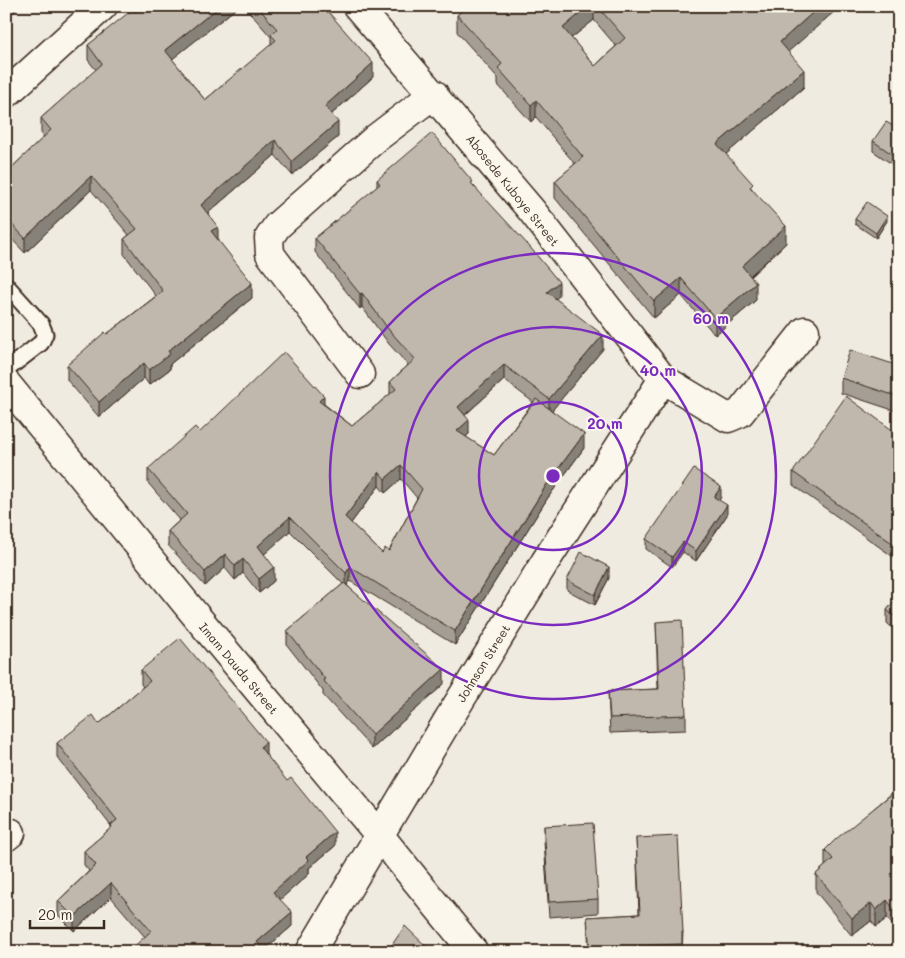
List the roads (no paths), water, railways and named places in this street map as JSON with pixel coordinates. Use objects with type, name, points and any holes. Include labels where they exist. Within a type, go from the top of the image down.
[{"type":"street","points":[[6,94],[103,6]]},
{"type":"street","name":"Abosede Kuboye Street","points":[[357,6],[434,94],[532,212],[663,379]]},
{"type":"street","points":[[360,374],[270,254],[269,238],[277,226],[375,139],[434,94]]},
{"type":"street","points":[[663,379],[728,418],[740,414],[805,331]]},
{"type":"street","name":"Johnson Street","points":[[310,952],[545,562],[663,379]]},
{"type":"street","name":"Imam Dauda Street","points":[[6,383],[474,952]]},
{"type":"lane","points":[[6,286],[41,324],[45,334],[42,343],[6,370]]}]
